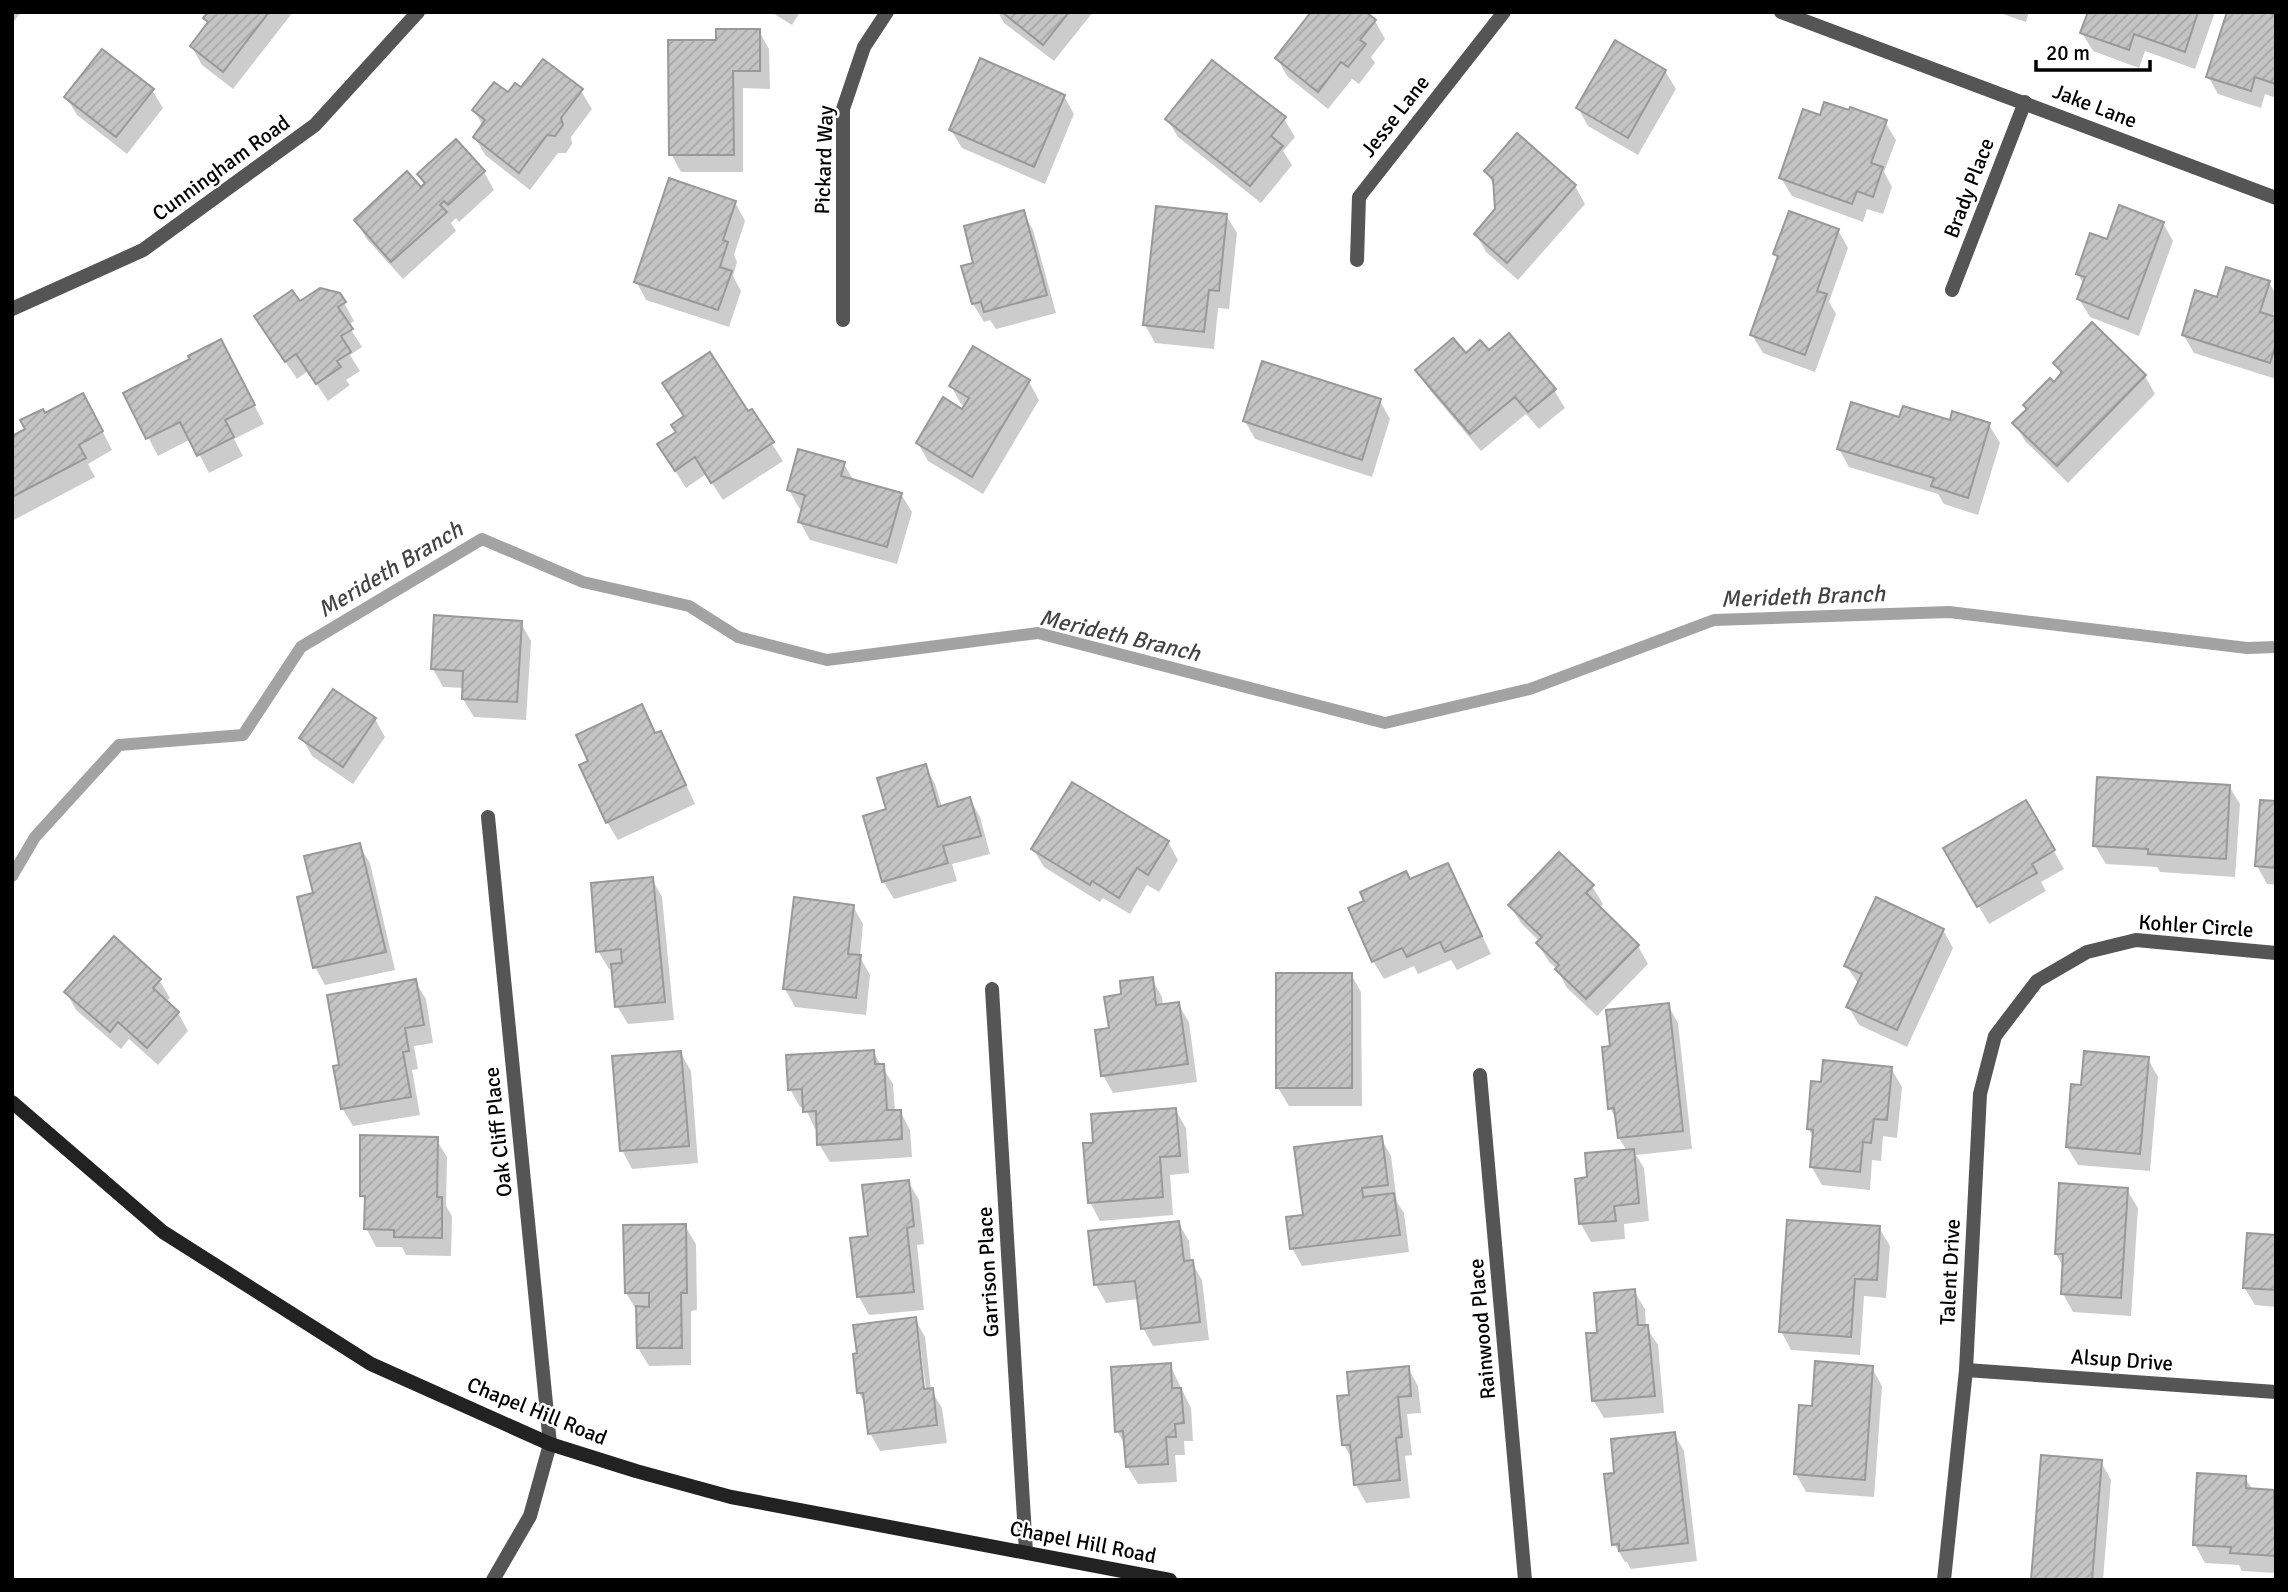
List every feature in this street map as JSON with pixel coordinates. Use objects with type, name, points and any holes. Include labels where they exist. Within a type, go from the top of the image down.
[{"type":"street","name":"Cunningham Road","points":[[12,309],[143,250],[316,125],[418,12]]},
{"type":"street","name":"Pickard Way","points":[[843,320],[843,109],[864,47],[887,12]]},
{"type":"street","name":"Jesse Lane","points":[[1357,260],[1359,197],[1504,12]]},
{"type":"street","name":"Jake Lane","points":[[1781,12],[2276,198]]},
{"type":"street","name":"Brady Place","points":[[1952,290],[2025,102]]},
{"type":"street","name":"Oak Cliff Place","points":[[488,817],[551,1444]]},
{"type":"street","name":"Kohler Circle","points":[[2037,981],[2087,952],[2136,940],[2276,953]]},
{"type":"street","name":"Talent Drive","points":[[1944,1580],[1966,1370],[1980,1094],[1995,1036],[2037,981]]},
{"type":"street","name":"Garrison Place","points":[[992,989],[1026,1552]]},
{"type":"street","name":"Rainwood Place","points":[[1480,1075],[1525,1580]]},
{"type":"street","name":"Chapel Hill Road","points":[[12,1102],[163,1232],[371,1364],[551,1444],[731,1497],[1170,1580]]},
{"type":"street","name":"Alsup Drive","points":[[1966,1370],[2276,1392]]},
{"type":"street","points":[[493,1580],[530,1516],[551,1444]]},
{"type":"building","points":[[208,12],[269,12],[223,72],[190,46],[208,22],[203,18]]},
{"type":"building","points":[[1002,12],[1069,12],[1043,45]]},
{"type":"building","points":[[1311,12],[1366,12],[1376,20],[1360,40],[1366,44],[1348,67],[1341,62],[1318,92],[1275,58]]},
{"type":"building","points":[[2088,12],[2198,12],[2185,52],[2134,34],[2129,50],[2080,33]]},
{"type":"building","points":[[2227,12],[2267,12],[2276,15],[2276,84],[2255,77],[2251,91],[2206,77]]},
{"type":"building","points":[[716,29],[760,29],[760,71],[733,71],[734,155],[669,155],[668,40],[716,40]]},
{"type":"building","points":[[1615,40],[1666,70],[1628,138],[1576,108]]},
{"type":"building","points":[[102,49],[154,89],[116,137],[64,97]]},
{"type":"building","points":[[980,58],[1065,95],[1034,167],[949,130]]},
{"type":"building","points":[[543,59],[583,89],[561,118],[563,125],[555,136],[547,135],[519,173],[473,137],[485,120],[472,110],[494,82],[508,92],[515,83],[521,87]]},
{"type":"building","points":[[1212,60],[1286,117],[1271,136],[1283,146],[1250,186],[1165,119]]},
{"type":"building","points":[[1824,102],[1849,110],[1850,107],[1887,120],[1871,163],[1883,167],[1873,197],[1857,191],[1852,204],[1779,178],[1803,109],[1820,115]]},
{"type":"building","points":[[1517,133],[1576,185],[1507,263],[1474,234],[1495,209],[1493,179],[1484,171]]},
{"type":"building","points":[[456,139],[485,171],[448,205],[444,201],[440,205],[447,212],[391,262],[354,220],[407,171],[421,187],[425,183],[417,174]]},
{"type":"building","points":[[669,178],[736,201],[723,240],[728,242],[720,267],[732,271],[718,310],[634,282]]},
{"type":"building","points":[[2119,205],[2164,222],[2128,319],[2077,299],[2085,277],[2076,274],[2090,233],[2107,239]]},
{"type":"building","points":[[1156,206],[1227,214],[1219,291],[1209,290],[1204,332],[1143,325]]},
{"type":"building","points":[[1024,210],[1047,295],[984,312],[981,302],[972,304],[961,266],[973,263],[964,226]]},
{"type":"building","points":[[1789,211],[1839,229],[1817,291],[1827,294],[1805,355],[1750,335],[1778,256],[1773,254]]},
{"type":"building","points":[[2226,267],[2270,281],[2260,312],[2276,317],[2276,344],[2270,363],[2182,335],[2195,290],[2217,297]]},
{"type":"building","points":[[320,288],[340,293],[346,302],[338,307],[353,329],[341,336],[351,352],[337,361],[341,367],[316,384],[296,354],[285,362],[254,316],[292,290],[300,301]]},
{"type":"building","points":[[2092,322],[2146,375],[2057,466],[2012,423],[2027,409],[2023,405],[2050,378],[2054,382],[2062,372],[2053,363]]},
{"type":"building","points":[[1509,333],[1556,389],[1528,412],[1515,397],[1470,434],[1415,370],[1453,338],[1466,353],[1480,340],[1489,350]]},
{"type":"building","points":[[221,339],[255,405],[225,420],[234,437],[197,456],[180,422],[146,439],[123,393],[190,359],[188,356]]},
{"type":"building","points":[[973,346],[1030,380],[972,477],[916,443],[943,397],[962,409],[969,398],[949,386]]},
{"type":"building","points":[[710,352],[748,411],[752,409],[774,442],[711,483],[695,457],[675,471],[657,444],[676,432],[671,425],[684,416],[662,383]]},
{"type":"building","points":[[1262,361],[1381,399],[1362,460],[1243,421]]},
{"type":"building","points":[[83,393],[103,431],[79,445],[86,458],[12,497],[12,436],[25,429],[20,420],[43,409],[45,413]]},
{"type":"building","points":[[1851,402],[1899,417],[1903,406],[1950,420],[1952,411],[1990,423],[1968,498],[1931,486],[1934,478],[1837,449]]},
{"type":"building","points":[[798,449],[845,462],[841,476],[902,493],[887,547],[798,522],[805,495],[787,490]]},
{"type":"building","points":[[434,615],[522,621],[517,702],[462,699],[463,671],[431,669]]},
{"type":"building","points":[[333,689],[376,718],[343,767],[299,738]]},
{"type":"building","points":[[642,704],[655,733],[661,731],[686,785],[606,823],[579,765],[588,761],[576,735]]},
{"type":"building","points":[[926,764],[938,807],[970,797],[981,836],[943,846],[948,863],[882,882],[863,816],[886,809],[877,778]]},
{"type":"building","points":[[2097,777],[2230,785],[2226,859],[2148,854],[2148,849],[2093,846]]},
{"type":"building","points":[[1072,782],[1169,841],[1148,875],[1137,868],[1119,898],[1092,881],[1090,885],[1031,849]]},
{"type":"building","points":[[2026,800],[2055,850],[2032,864],[2037,873],[1977,907],[1943,848]]},
{"type":"building","points":[[2260,800],[2276,801],[2276,868],[2255,866]]},
{"type":"building","points":[[360,843],[386,952],[313,968],[297,897],[313,893],[304,856]]},
{"type":"building","points":[[1559,852],[1594,885],[1586,893],[1639,945],[1586,999],[1555,969],[1559,965],[1536,943],[1542,937],[1508,905]]},
{"type":"building","points":[[1448,863],[1482,936],[1445,952],[1440,942],[1407,957],[1402,948],[1372,962],[1348,908],[1364,901],[1360,892],[1406,871],[1410,879]]},
{"type":"building","points":[[653,877],[665,1002],[615,1007],[611,964],[622,963],[621,949],[596,952],[591,883]]},
{"type":"building","points":[[794,897],[854,905],[848,954],[861,955],[856,998],[783,989]]},
{"type":"building","points":[[1876,897],[1944,929],[1897,1030],[1846,1007],[1862,974],[1844,966]]},
{"type":"building","points":[[114,936],[161,979],[153,988],[179,1012],[147,1048],[118,1022],[110,1032],[64,992]]},
{"type":"building","points":[[1276,973],[1352,973],[1352,1088],[1276,1088]]},
{"type":"building","points":[[1153,977],[1156,1005],[1179,1002],[1188,1064],[1101,1076],[1095,1030],[1109,1028],[1104,997],[1121,994],[1120,981]]},
{"type":"building","points":[[416,979],[424,1025],[405,1028],[409,1051],[403,1052],[411,1097],[341,1109],[333,1066],[339,1065],[327,995]]},
{"type":"building","points":[[1669,1003],[1683,1131],[1618,1138],[1614,1108],[1608,1109],[1602,1047],[1610,1046],[1606,1010]]},
{"type":"building","points":[[874,1050],[875,1064],[884,1064],[887,1110],[901,1110],[902,1139],[817,1145],[816,1111],[803,1112],[802,1089],[788,1090],[786,1055]]},
{"type":"building","points":[[681,1051],[689,1146],[620,1151],[612,1056]]},
{"type":"building","points":[[2084,1051],[2149,1057],[2140,1154],[2066,1147],[2071,1084],[2081,1085]]},
{"type":"building","points":[[1823,1060],[1892,1067],[1887,1120],[1874,1119],[1871,1143],[1863,1142],[1860,1172],[1810,1167],[1813,1130],[1807,1129],[1811,1081],[1821,1082]]},
{"type":"building","points":[[1176,1108],[1180,1156],[1160,1157],[1163,1197],[1088,1203],[1083,1143],[1093,1143],[1091,1114]]},
{"type":"building","points":[[360,1135],[438,1137],[437,1197],[442,1197],[442,1238],[394,1237],[394,1230],[364,1229],[365,1196],[360,1196]]},
{"type":"building","points":[[1382,1136],[1388,1185],[1362,1188],[1363,1197],[1394,1193],[1400,1235],[1290,1249],[1286,1217],[1303,1215],[1294,1147]]},
{"type":"building","points":[[1634,1149],[1639,1203],[1614,1206],[1616,1221],[1579,1224],[1575,1179],[1587,1177],[1585,1153]]},
{"type":"building","points":[[909,1180],[914,1226],[907,1228],[914,1292],[857,1297],[850,1238],[868,1236],[862,1185]]},
{"type":"building","points":[[2059,1183],[2128,1188],[2121,1298],[2061,1294],[2063,1254],[2055,1254]]},
{"type":"building","points":[[1787,1220],[1880,1226],[1877,1280],[1855,1279],[1851,1337],[1779,1332]]},
{"type":"building","points":[[1179,1221],[1184,1261],[1193,1260],[1200,1322],[1141,1329],[1135,1281],[1094,1285],[1088,1231]]},
{"type":"building","points":[[686,1224],[687,1293],[681,1293],[682,1348],[637,1348],[636,1306],[649,1307],[649,1293],[625,1293],[623,1225]]},
{"type":"building","points":[[2247,1233],[2276,1235],[2276,1290],[2243,1288]]},
{"type":"building","points":[[1635,1289],[1638,1325],[1648,1325],[1655,1396],[1592,1401],[1586,1333],[1597,1333],[1594,1293]]},
{"type":"building","points":[[916,1317],[924,1389],[933,1388],[937,1425],[868,1434],[863,1393],[857,1393],[853,1354],[857,1353],[853,1325]]},
{"type":"building","points":[[1815,1361],[1873,1366],[1865,1480],[1794,1474],[1799,1405],[1812,1406]]},
{"type":"building","points":[[1171,1363],[1172,1388],[1181,1388],[1184,1423],[1175,1424],[1176,1437],[1166,1437],[1168,1464],[1126,1467],[1123,1431],[1115,1432],[1111,1367]]},
{"type":"building","points":[[1409,1366],[1411,1396],[1398,1397],[1402,1437],[1396,1438],[1400,1480],[1354,1485],[1350,1445],[1342,1445],[1337,1396],[1349,1395],[1347,1372]]},
{"type":"building","points":[[1675,1432],[1688,1543],[1619,1551],[1619,1544],[1612,1545],[1604,1474],[1614,1473],[1611,1439]]},
{"type":"building","points":[[2041,1455],[2102,1460],[2092,1580],[2031,1580]]},
{"type":"building","points":[[2197,1473],[2246,1476],[2246,1488],[2274,1490],[2276,1556],[2230,1553],[2231,1547],[2193,1545]]},
{"type":"waterway","name":"Merideth Branch","points":[[12,876],[35,837],[119,745],[243,735],[301,647],[482,539],[583,582],[689,606],[738,637],[827,660],[1038,633],[1385,723],[1530,689],[1714,620],[1949,612],[2247,648],[2276,647]]}]
